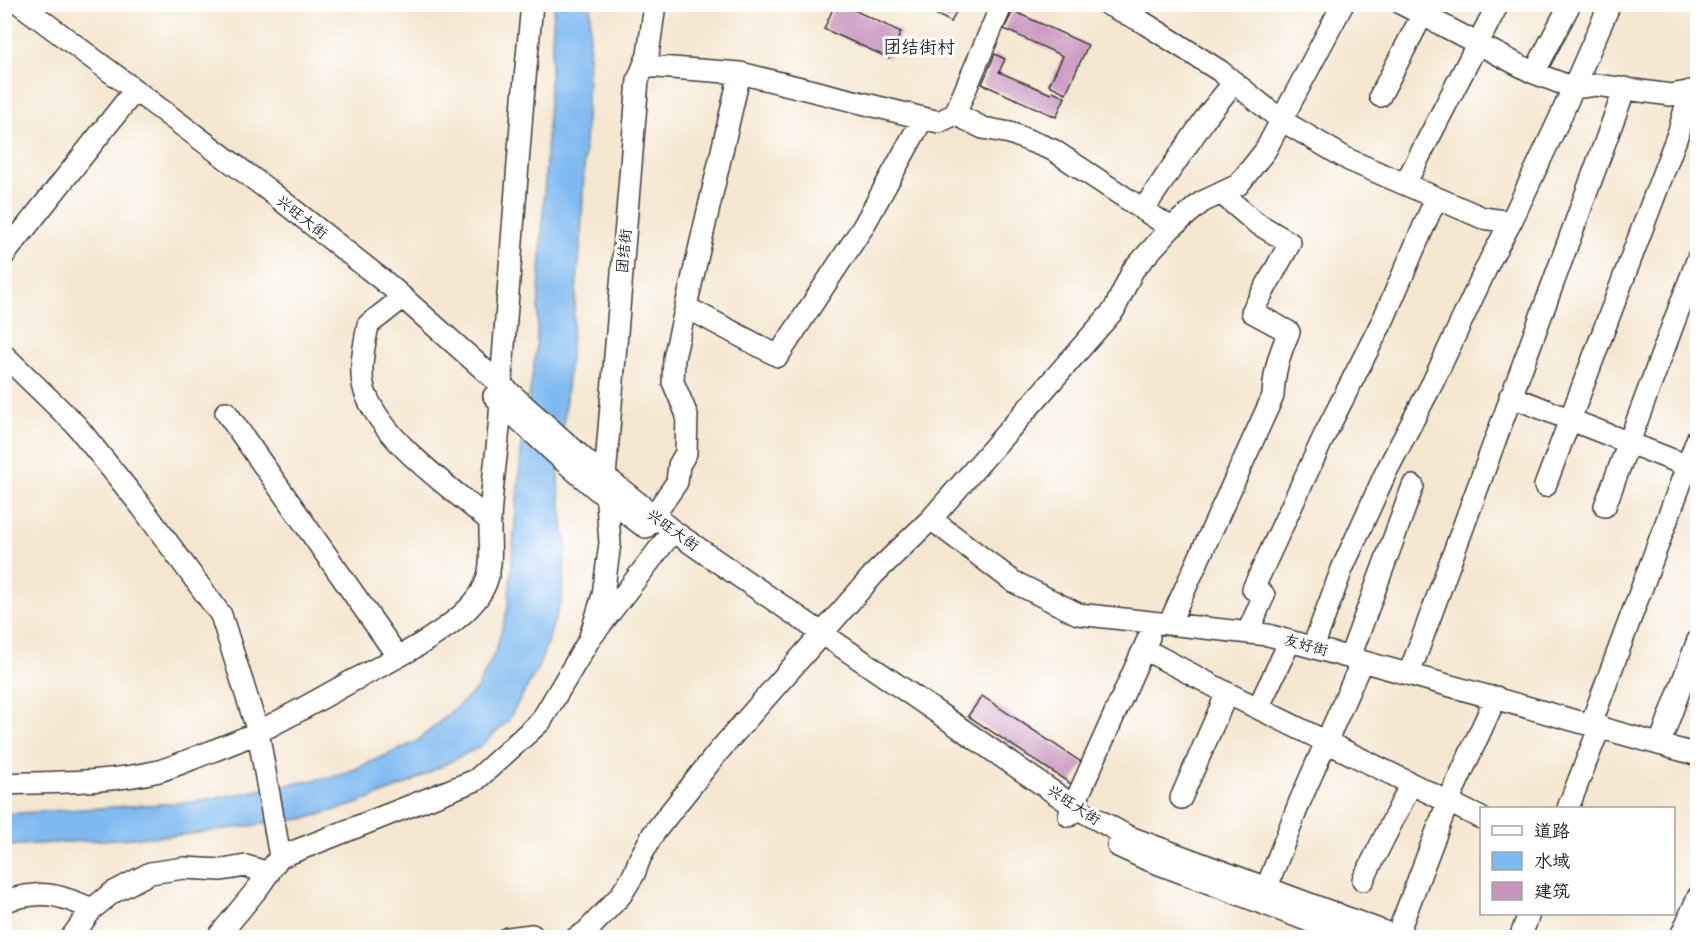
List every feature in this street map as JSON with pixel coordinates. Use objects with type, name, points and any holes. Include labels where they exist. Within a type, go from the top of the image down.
[{"type":"street","name":"兴旺大街","points":[[8,4],[267,189],[390,286],[508,401]]},
{"type":"street","name":"兴旺大街","points":[[20,4],[396,303],[600,483],[649,522],[1072,812],[1093,834],[1127,851],[1398,937]]},
{"type":"street","points":[[4,784],[98,780],[133,776],[183,763],[258,732],[398,657],[464,613],[482,591],[489,573],[492,554],[490,521],[508,401],[522,111],[532,4]]},
{"type":"street","name":"团结街","points":[[589,640],[603,595],[610,543],[600,483],[638,80],[648,55],[655,4]]},
{"type":"street","points":[[644,66],[740,73],[939,122],[955,114],[1002,4]]},
{"type":"street","points":[[1107,4],[1141,21],[1220,71],[1281,120],[1348,160],[1483,218],[1511,222]]},
{"type":"street","points":[[576,938],[586,932],[621,895],[653,834],[718,752],[874,574],[931,519],[1114,310],[1133,270],[1171,228],[1202,202],[1238,185],[1265,151],[1343,4]]},
{"type":"street","points":[[1402,4],[1425,10],[1478,44],[1534,73],[1574,88],[1596,85],[1671,95],[1694,91]]},
{"type":"street","points":[[1405,184],[1498,4]]},
{"type":"street","points":[[1534,73],[1570,4]]},
{"type":"street","points":[[1314,647],[1342,569],[1386,472],[1511,222],[1574,88],[1610,4]]},
{"type":"street","points":[[1380,96],[1425,10]]},
{"type":"street","points":[[649,522],[677,482],[679,465],[686,453],[687,415],[673,382],[674,358],[740,73]]},
{"type":"street","points":[[1143,210],[1207,116],[1234,82]]},
{"type":"street","points":[[1409,674],[1625,88]]},
{"type":"street","points":[[1545,486],[1694,91]]},
{"type":"street","points":[[4,255],[132,92]]},
{"type":"street","points":[[955,114],[982,128],[1010,133],[1053,150],[1171,228]]},
{"type":"street","points":[[686,307],[778,356],[813,299],[863,227],[923,118]]},
{"type":"street","points":[[1072,812],[1144,649],[1162,623],[1273,396],[1277,363],[1289,332],[1251,312],[1290,243],[1255,222],[1221,193]]},
{"type":"street","points":[[1248,632],[1264,595],[1253,589],[1326,432],[1384,318],[1436,198]]},
{"type":"street","points":[[1605,506],[1698,258]]},
{"type":"street","points":[[396,303],[368,325],[361,361],[366,396],[394,439],[490,521]]},
{"type":"street","points":[[4,355],[76,425],[141,506],[221,615],[258,732],[274,865],[217,938]]},
{"type":"street","points":[[1510,396],[1692,468]]},
{"type":"street","points":[[226,412],[398,657]]},
{"type":"street","points":[[1568,807],[1596,725],[1692,468],[1698,437]]},
{"type":"street","points":[[1264,895],[1326,742],[1413,486]]},
{"type":"street","name":"友好街","points":[[931,519],[1014,582],[1078,614],[1268,634],[1698,755]]},
{"type":"street","points":[[72,938],[92,909],[112,893],[150,873],[184,867],[222,870],[274,865],[476,780],[541,721],[589,640],[669,536]]},
{"type":"street","points":[[1660,743],[1698,640]]},
{"type":"street","points":[[1258,708],[1290,641]]},
{"type":"street","points":[[1144,649],[1227,693],[1480,818]]},
{"type":"street","points":[[1181,798],[1227,693]]},
{"type":"street","points":[[1398,937],[1448,802],[1496,697]]},
{"type":"street","points":[[1363,880],[1411,784]]},
{"type":"street","points":[[4,901],[31,894],[65,897],[92,909]]},
{"type":"street","name":"兴旺大街","points":[[1264,895],[1354,938]]},
{"type":"street","points":[[1680,938],[1698,897]]},
{"type":"street","points":[[1520,938],[1529,915]]},
{"type":"street","points":[[508,938],[532,935],[535,938]]},
{"type":"water","points":[[554,5],[591,5],[581,240],[558,482],[566,546],[562,599],[539,666],[507,722],[481,746],[409,783],[360,803],[308,818],[182,835],[5,846],[5,814],[193,802],[341,775],[416,742],[476,690],[496,650],[508,608],[521,453],[536,351]]},
{"type":"building","points":[[835,4],[841,4],[901,32],[889,58],[824,29]]},
{"type":"building","points":[[916,4],[960,4],[951,22]]},
{"type":"building","points":[[1013,11],[1088,45],[1066,93],[1049,85],[1063,56],[1004,29]]},
{"type":"building","points":[[995,54],[1005,59],[999,72],[1051,94],[1053,91],[1065,97],[1056,117],[982,84]]},
{"type":"building","points":[[982,696],[1084,764],[1071,784],[968,716]]},
{"type":"district","name":"团结街村","points":[[919,47]]}]
